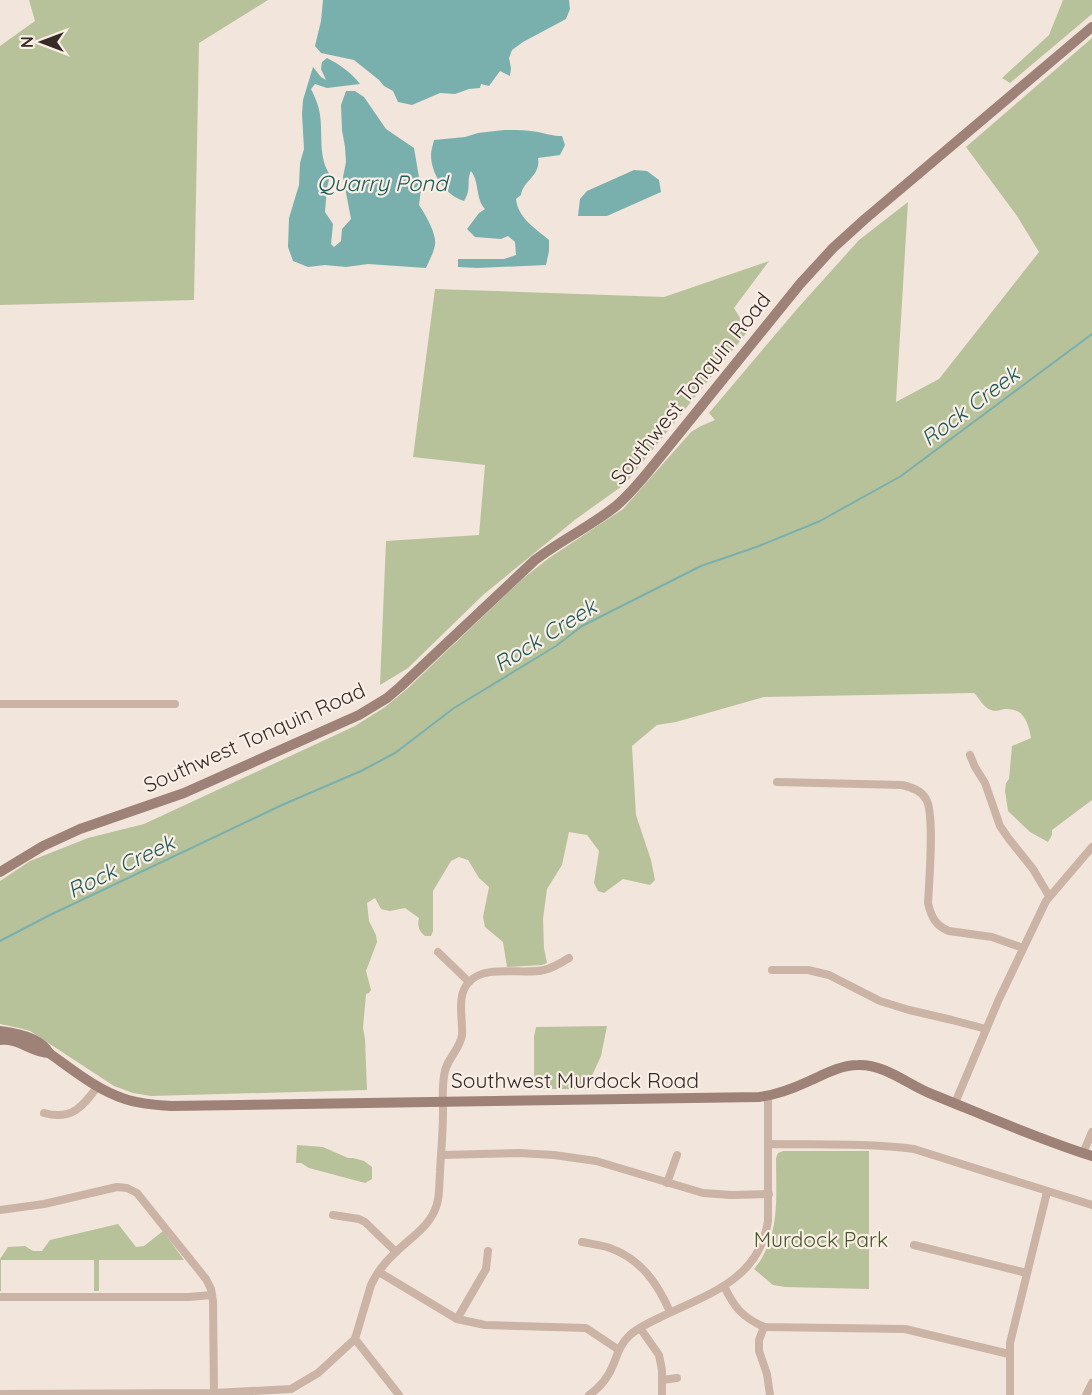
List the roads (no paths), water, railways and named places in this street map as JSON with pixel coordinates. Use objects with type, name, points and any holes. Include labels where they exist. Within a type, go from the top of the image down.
[{"type":"main road","name":"Southwest Tonquin Road","points":[[0,872],[66,835],[184,793],[358,714],[387,698],[520,572],[557,543],[607,512],[626,497],[800,284],[833,249],[865,219],[1092,27]]},
{"type":"main road","name":"Southwest Murdock Road","points":[[0,1031],[17,1034],[46,1046],[49,1053],[110,1093],[128,1100],[171,1106],[768,1096],[804,1084],[842,1067],[862,1065],[882,1069],[926,1092],[1088,1154]]},
{"type":"main road","name":"Southwest Murdock Road","points":[[0,1041],[14,1041],[41,1053],[49,1053]]},
{"type":"street","points":[[0,704],[175,704]]},
{"type":"street","points":[[970,755],[985,783],[1000,826],[1033,869],[1049,896]]},
{"type":"street","points":[[777,782],[902,785],[922,793],[927,799],[931,814],[928,903],[934,921],[949,931],[992,937],[1023,948]]},
{"type":"street","points":[[955,1103],[986,1029],[1049,896],[1092,847]]},
{"type":"street","points":[[438,952],[469,982]]},
{"type":"street","points":[[0,1394],[214,1394],[291,1389],[318,1373],[355,1339],[371,1285],[379,1272],[432,1216],[438,1196],[444,1074],[448,1060],[458,1048],[462,1037],[462,1002],[469,982],[479,974],[544,970],[569,958]]},
{"type":"street","points":[[772,970],[808,970],[829,975],[880,1001],[986,1029]]},
{"type":"street","points":[[45,1113],[55,1116],[71,1113],[82,1107],[98,1086]]},
{"type":"street","points":[[589,1395],[608,1375],[626,1338],[670,1312],[731,1282],[746,1268],[759,1249],[767,1228],[769,1194],[768,1096]]},
{"type":"street","points":[[1088,1154],[1092,1132]]},
{"type":"street","points":[[768,1144],[877,1145],[914,1149],[1092,1205]]},
{"type":"street","points":[[441,1155],[519,1153],[554,1155],[596,1161],[703,1193],[769,1194]]},
{"type":"street","points":[[667,1184],[677,1155]]},
{"type":"street","points":[[0,1210],[44,1204],[112,1188],[123,1188],[137,1193],[209,1284],[213,1315],[214,1394]]},
{"type":"street","points":[[1010,1395],[1010,1343],[1047,1192]]},
{"type":"street","points":[[333,1215],[365,1222],[396,1252]]},
{"type":"street","points":[[582,1242],[611,1248],[635,1261],[653,1278],[670,1312]]},
{"type":"street","points":[[914,1245],[1027,1273]]},
{"type":"street","points":[[457,1319],[486,1269],[488,1251]]},
{"type":"street","points":[[379,1272],[457,1319],[485,1325],[586,1328],[619,1350]]},
{"type":"street","points":[[724,1286],[738,1310],[747,1318],[764,1326],[905,1329],[1009,1354]]},
{"type":"street","points":[[0,1297],[212,1295]]},
{"type":"street","points":[[764,1326],[759,1340],[759,1350],[767,1374],[770,1395]]},
{"type":"street","points":[[640,1328],[659,1355],[662,1370],[662,1395]]},
{"type":"street","points":[[355,1339],[399,1395]]},
{"type":"street","points":[[662,1380],[677,1378]]},
{"type":"street","points":[[1086,1395],[1092,1383]]},
{"type":"water","points":[[323,0],[569,0],[570,9],[566,19],[512,50],[509,58],[510,76],[500,71],[489,86],[481,84],[480,88],[455,94],[440,93],[412,105],[398,102],[393,91],[354,60],[321,53],[315,46]]},
{"type":"water","name":"Quarry Pond","points":[[327,58],[345,69],[360,84],[327,88],[315,84],[311,89],[317,102],[321,123],[322,154],[330,175],[325,212],[333,224],[331,244],[334,247],[341,241],[342,229],[351,219],[343,177],[346,162],[341,105],[346,91],[355,91],[364,97],[386,129],[414,148],[421,189],[419,205],[430,224],[435,240],[434,251],[426,268],[368,264],[346,267],[325,265],[308,267],[293,261],[288,247],[289,218],[299,185],[300,163],[304,149],[303,100],[313,67],[326,80],[321,69],[322,62]]},
{"type":"water","points":[[504,130],[562,136],[565,145],[560,155],[538,158],[537,169],[525,185],[521,195],[516,199],[517,206],[524,217],[549,240],[546,265],[458,267],[458,259],[504,259],[516,255],[515,242],[508,236],[501,239],[475,237],[467,229],[485,209],[480,200],[476,180],[471,171],[468,193],[464,201],[445,189],[433,169],[431,153],[434,140]]},
{"type":"water","points":[[634,170],[647,171],[659,180],[661,192],[607,216],[578,216],[580,199],[587,191]]},
{"type":"waterway","name":"Rock Creek","points":[[0,941],[282,805],[361,771],[395,753],[454,708],[556,646],[582,626],[701,566],[759,546],[820,521],[901,476],[1092,334]]},
{"type":"park label","name":"Murdock Park","points":[[821,1239]]}]
